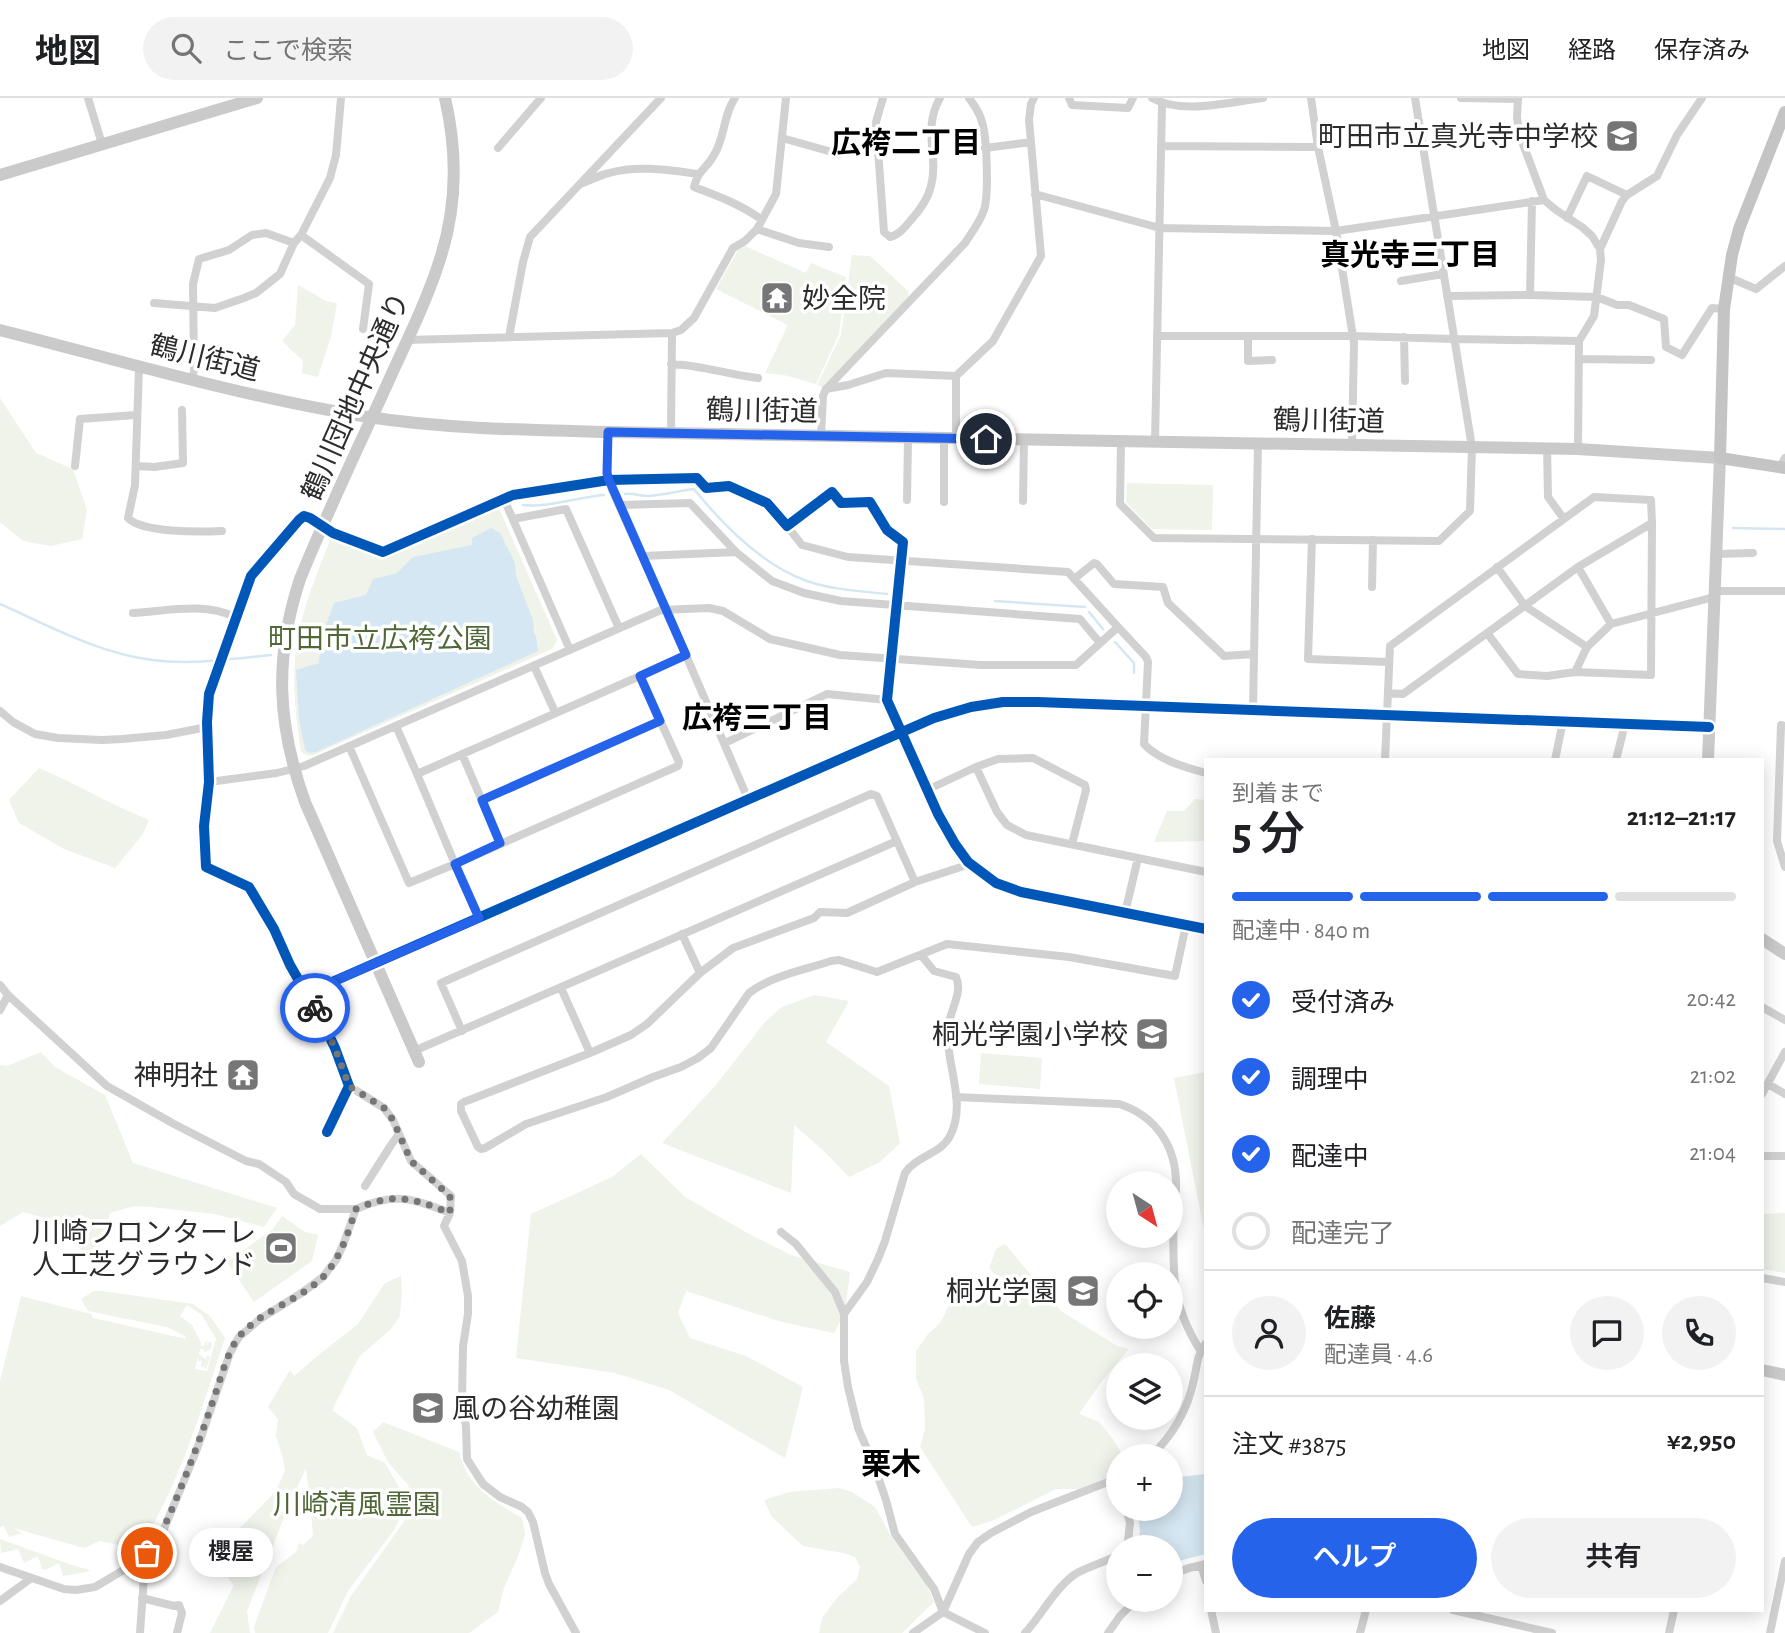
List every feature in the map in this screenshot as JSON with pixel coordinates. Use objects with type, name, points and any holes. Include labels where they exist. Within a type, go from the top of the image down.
[{"type":"main road","points":[[1720,458],[1724,309],[1728,277],[1739,229],[1785,112]]},
{"type":"main road","name":"鶴川街道","points":[[1720,458],[1783,464]]},
{"type":"street","points":[[88,98],[102,145]]},
{"type":"street","points":[[0,175],[257,98]]},
{"type":"street","points":[[154,303],[215,308],[256,293],[280,274],[330,178],[336,155],[341,98]]},
{"type":"street","name":"鶴川団地中央通り","points":[[417,1057],[293,770],[283,719],[282,681],[284,652],[294,598],[305,567],[407,340],[441,257],[451,211],[453,153],[445,98]]},
{"type":"street","points":[[498,148],[541,98]]},
{"type":"street","points":[[509,337],[530,237],[661,98]]},
{"type":"street","points":[[735,98],[714,155],[698,174],[694,187],[723,198],[762,220]]},
{"type":"street","points":[[407,340],[672,333],[681,330],[690,324],[733,248],[757,229],[776,194],[786,98]]},
{"type":"street","points":[[883,98],[876,121],[884,232],[890,237],[898,234],[923,205],[932,185],[930,129],[935,106],[940,98]]},
{"type":"street","points":[[821,435],[823,396],[826,389],[965,243],[985,208],[988,191],[984,126],[969,98]]},
{"type":"street","points":[[944,502],[956,376],[993,341],[1041,256],[1028,120],[1034,98]]},
{"type":"street","points":[[1069,98],[1072,105],[1128,107],[1133,98]]},
{"type":"street","points":[[1152,98],[1162,104],[1193,107],[1263,98]]},
{"type":"street","points":[[1311,98],[1352,335],[1353,445]]},
{"type":"street","points":[[1121,441],[1120,504],[1154,538],[1439,541],[1471,511],[1472,447],[1415,98]]},
{"type":"street","points":[[1461,98],[1518,99],[1520,136],[1545,200],[1582,227],[1600,248],[1594,316],[1579,341],[1578,449]]},
{"type":"street","points":[[1600,248],[1622,201],[1657,176],[1676,135],[1702,98]]},
{"type":"street","points":[[1155,442],[1162,104]]},
{"type":"street","points":[[782,138],[839,154]]},
{"type":"street","points":[[985,148],[1031,142]]},
{"type":"street","points":[[1161,146],[1318,147]]},
{"type":"street","points":[[580,184],[607,173],[631,169],[655,168],[698,174]]},
{"type":"street","points":[[1567,218],[1587,176],[1627,195]]},
{"type":"street","points":[[1035,194],[1160,228],[1336,231],[1545,200]]},
{"type":"street","points":[[1530,295],[1532,201]]},
{"type":"street","points":[[757,229],[799,243],[829,247]]},
{"type":"street","points":[[192,380],[192,284],[199,259],[229,250],[252,235],[266,233],[294,243]]},
{"type":"street","points":[[301,235],[369,284],[363,329]]},
{"type":"street","points":[[1341,265],[1368,261]]},
{"type":"street","points":[[1728,277],[1756,289],[1785,266]]},
{"type":"street","points":[[1401,281],[1443,274]]},
{"type":"street","points":[[1447,296],[1597,297],[1618,305],[1629,304],[1664,319],[1666,347],[1682,355],[1712,308],[1724,309]]},
{"type":"street","name":"鶴川街道","points":[[0,330],[139,367],[296,404],[372,417],[467,427],[608,432],[1547,448],[1720,458]]},
{"type":"street","points":[[671,433],[672,333]]},
{"type":"street","points":[[1157,336],[1352,335],[1454,340],[1579,341]]},
{"type":"street","points":[[1248,336],[1248,360],[1272,360]]},
{"type":"street","points":[[1405,337],[1405,381]]},
{"type":"street","points":[[1579,359],[1651,360]]},
{"type":"street","points":[[1637,360],[1637,370]]},
{"type":"street","points":[[671,364],[688,364],[737,376],[758,378]]},
{"type":"street","points":[[139,367],[135,485],[128,515],[130,521],[170,531],[222,531]]},
{"type":"street","points":[[826,389],[886,373],[956,376]]},
{"type":"street","points":[[136,466],[154,467],[183,463],[182,410]]},
{"type":"street","points":[[75,466],[80,419],[136,415]]},
{"type":"street","points":[[608,432],[609,480],[748,799]]},
{"type":"street","points":[[908,437],[907,496],[919,492]]},
{"type":"street","points":[[1023,502],[1024,439]]},
{"type":"street","points":[[1254,709],[1258,443]]},
{"type":"street","points":[[1547,448],[1548,497],[1564,519]]},
{"type":"street","points":[[1708,758],[1720,458]]},
{"type":"street","points":[[576,1633],[545,1573],[533,1522],[528,1512],[483,1484],[467,1459],[462,1398],[468,1296],[462,1261],[444,1226],[450,1213],[450,1196],[411,1161],[390,1114],[349,1086],[335,1048],[290,965],[274,929],[249,887],[206,867],[204,826],[209,782],[208,699],[251,576],[299,520],[307,516],[333,533],[383,552],[513,495],[609,480],[697,478],[706,488],[729,486],[767,503],[802,545],[848,557],[1068,572],[1146,657],[1148,662],[1144,744],[1153,753],[1204,772]]},
{"type":"street","points":[[787,526],[832,492],[841,503],[870,502],[887,530],[903,542],[887,700],[938,814],[968,862],[996,883],[1021,892],[1204,929]]},
{"type":"street","points":[[1385,758],[1390,646],[1594,497],[1651,500],[1651,675],[1575,672],[1547,676],[1518,674],[1488,633]]},
{"type":"street","points":[[504,499],[570,650]]},
{"type":"street","points":[[620,505],[690,503],[736,552],[772,581],[804,593],[841,601],[1080,619],[1100,643]]},
{"type":"street","points":[[513,519],[566,509],[619,628]]},
{"type":"street","points":[[1388,694],[1403,694],[1578,567],[1652,523]]},
{"type":"street","points":[[1311,539],[1308,659],[1389,662]]},
{"type":"street","points":[[1372,587],[1373,540]]},
{"type":"street","points":[[643,556],[736,552]]},
{"type":"street","points":[[1716,554],[1753,553]]},
{"type":"street","points":[[1074,579],[1094,563],[1114,583],[1163,587],[1168,603],[1224,656],[1254,654]]},
{"type":"street","points":[[1497,567],[1525,606],[1587,647]]},
{"type":"street","points":[[1578,567],[1611,624]]},
{"type":"street","points":[[1575,672],[1587,647],[1611,624],[1714,594],[1785,591]]},
{"type":"street","points":[[209,782],[293,770],[666,609],[709,607],[723,611],[770,639],[841,655],[981,665],[1076,665],[1118,627]]},
{"type":"street","points":[[133,613],[199,608],[215,609],[235,617]]},
{"type":"street","points":[[417,774],[686,655]]},
{"type":"street","points":[[534,666],[555,712]]},
{"type":"street","points":[[349,746],[410,883],[678,766],[679,762],[640,676]]},
{"type":"street","points":[[725,743],[827,694],[887,700]]},
{"type":"street","points":[[307,993],[934,718],[971,707],[1003,702],[1145,705],[1709,727]]},
{"type":"street","points":[[0,710],[13,722],[34,734],[58,738],[122,739],[166,735],[207,727]]},
{"type":"street","points":[[482,800],[660,721]]},
{"type":"street","points":[[1555,758],[1563,721]]},
{"type":"street","points":[[1616,758],[1625,724]]},
{"type":"street","points":[[396,726],[479,918]]},
{"type":"street","points":[[1785,726],[1781,726],[1781,841],[1785,867]]},
{"type":"street","points":[[462,754],[500,843]]},
{"type":"street","points":[[927,790],[998,759],[1033,758],[1085,785],[1072,845]]},
{"type":"street","points":[[976,767],[1007,825],[1026,835],[1204,872]]},
{"type":"street","points":[[461,1031],[441,983],[871,794],[877,796],[915,883]]},
{"type":"street","points":[[417,1057],[461,1031],[897,841]]},
{"type":"street","points":[[1125,913],[1138,858]]},
{"type":"street","points":[[968,862],[847,913],[820,912],[814,918],[733,948],[700,973],[647,1024],[631,1035],[461,1104],[461,1111],[478,1147],[485,1148],[526,1124],[607,1097],[681,1067],[710,1048],[749,993],[760,985],[831,961],[839,960],[877,972],[947,944],[1069,957],[1175,976],[1186,926]]},
{"type":"street","points":[[682,934],[700,973]]},
{"type":"street","points":[[1764,940],[1785,954]]},
{"type":"street","points":[[844,1314],[867,1282],[878,1259],[905,1173],[910,1165],[948,1139],[954,1126],[956,1097],[948,1041],[958,981],[956,976],[934,971],[922,955]]},
{"type":"street","points":[[0,985],[107,1086],[246,1161],[259,1164],[286,1182],[295,1194],[320,1209],[356,1209],[373,1201],[403,1198],[421,1201],[450,1213]]},
{"type":"street","points":[[561,988],[590,1053]]},
{"type":"street","points":[[0,1010],[8,995]]},
{"type":"street","points":[[1764,1008],[1785,1020]]},
{"type":"street","points":[[1764,1091],[1785,1052]]},
{"type":"street","points":[[1768,1084],[1785,1094]]},
{"type":"street","points":[[327,1132],[349,1086]]},
{"type":"street","points":[[956,1097],[1119,1104],[1130,1107],[1149,1119],[1166,1139],[1174,1165],[1176,1185],[1175,1288],[1190,1335],[1203,1347],[1194,1382],[1178,1423],[1164,1444]]},
{"type":"street","points":[[366,1186],[400,1134]]},
{"type":"street","points":[[1764,1156],[1785,1156]]},
{"type":"street","points":[[0,1567],[64,1589],[86,1589],[95,1587],[137,1562],[164,1529],[197,1449],[230,1353],[239,1337],[260,1319],[323,1277],[344,1245],[356,1209]]},
{"type":"street","points":[[781,1232],[796,1244],[835,1293],[844,1314],[844,1361],[848,1387],[858,1428],[878,1475],[895,1534],[934,1589],[943,1612],[985,1633]]},
{"type":"street","points":[[1764,1278],[1785,1282]]},
{"type":"street","points":[[1764,1370],[1785,1375]]},
{"type":"street","points":[[914,1633],[943,1612],[969,1554],[978,1542],[1031,1512],[1106,1484]]},
{"type":"street","points":[[1025,1633],[1054,1594],[1075,1574],[1106,1560]]},
{"type":"street","points":[[1770,1633],[1785,1560]]},
{"type":"street","points":[[137,1562],[144,1577],[140,1633]]},
{"type":"street","points":[[1183,1571],[1204,1564]]},
{"type":"street","points":[[0,1601],[30,1578]]},
{"type":"street","points":[[142,1598],[179,1605],[182,1613],[177,1633]]},
{"type":"street","points":[[1108,1633],[1124,1612]]},
{"type":"street","points":[[1211,1612],[1216,1633]]},
{"type":"street","points":[[1360,1633],[1365,1612]]},
{"type":"street","points":[[1462,1612],[1552,1633]]},
{"type":"street","points":[[1669,1633],[1674,1612]]},
{"type":"green space","name":"妙全院","points":[[745,246],[806,273],[811,263],[846,277],[839,334],[816,384],[765,373],[788,325],[716,289],[738,250]]},
{"type":"green space","points":[[852,255],[870,256],[908,291],[909,296],[822,387],[817,385],[841,335]]},
{"type":"green space","points":[[298,285],[326,301],[337,303],[331,336],[318,377],[302,373],[303,361],[282,341],[295,325]]},
{"type":"green space","points":[[0,398],[36,453],[73,469],[87,510],[82,539],[51,546],[23,541],[0,522]]},
{"type":"green space","points":[[1127,483],[1213,485],[1212,530],[1152,529],[1126,502]]},
{"type":"green space","name":"町田市立広袴公園","points":[[498,506],[557,640],[552,649],[313,755],[308,756],[301,752],[294,690],[297,643],[306,605],[330,540],[336,538],[381,558]]},
{"type":"green space","points":[[39,768],[149,820],[143,834],[115,868],[64,849],[19,823],[9,800]]},
{"type":"green space","points":[[1195,799],[1204,800],[1204,841],[1154,842],[1167,811],[1184,811]]},
{"type":"green space","points":[[814,995],[849,1001],[826,1042],[889,1086],[900,1143],[880,1162],[849,1177],[794,1125],[791,1193],[662,1143],[716,1085],[765,1022],[782,1007]]},
{"type":"green space","points":[[41,1052],[55,1067],[105,1095],[133,1163],[277,1208],[264,1227],[215,1214],[134,1206],[110,1213],[97,1255],[83,1252],[48,1219],[23,1212],[0,1226],[0,1065],[7,1066]]},
{"type":"green space","points":[[981,1053],[1042,1058],[1040,1089],[979,1084]]},
{"type":"green space","points":[[1204,1072],[1204,1230],[1174,1078]]},
{"type":"green space","points":[[641,1154],[685,1197],[749,1234],[791,1255],[850,1272],[845,1311],[834,1333],[782,1322],[686,1291],[678,1313],[690,1338],[746,1356],[803,1387],[785,1458],[669,1390],[615,1373],[516,1358],[531,1214],[612,1177]]},
{"type":"green space","points":[[1785,1213],[1785,1273],[1764,1269],[1764,1214]]},
{"type":"green space","name":"川崎フロンターレ 人工芝グラウンド","points":[[282,1216],[305,1232],[318,1235],[312,1261],[254,1302],[227,1262],[273,1229]]},
{"type":"green space","points":[[1005,1244],[1061,1311],[1117,1346],[1129,1349],[1126,1353],[1106,1353],[1106,1376],[1079,1414],[1099,1422],[1116,1444],[1106,1444],[1106,1478],[1078,1489],[1056,1489],[992,1521],[972,1527],[920,1447],[925,1429],[924,1398],[916,1379],[916,1351],[939,1324],[950,1301],[965,1293],[978,1300],[991,1298],[1001,1282],[989,1268],[996,1249]]},
{"type":"green space","name":"川崎清風霊園","points":[[401,1276],[400,1316],[390,1330],[359,1357],[332,1410],[357,1428],[367,1455],[385,1463],[408,1503],[394,1530],[348,1591],[328,1633],[255,1633],[254,1627],[276,1567],[296,1552],[299,1543],[303,1545],[313,1536],[306,1468],[247,1611],[250,1633],[210,1633],[234,1585],[224,1573],[224,1564],[218,1556],[226,1536],[234,1534],[276,1491],[285,1471],[276,1436],[278,1419],[268,1407],[290,1370],[294,1376],[358,1324],[385,1283]]},
{"type":"green space","points":[[94,1291],[102,1291],[193,1304],[210,1316],[225,1338],[190,1441],[169,1492],[144,1540],[145,1536],[129,1547],[100,1541],[84,1548],[13,1528],[22,1533],[9,1537],[4,1526],[0,1527],[0,1381],[21,1296],[91,1314],[93,1318],[186,1339],[167,1327],[88,1311],[81,1299]],"holes":[[[187,1305],[202,1315],[216,1339],[207,1371],[195,1369],[198,1357],[198,1361],[202,1361],[202,1368],[206,1363],[206,1369],[210,1357],[206,1355],[207,1360],[199,1354],[200,1349],[204,1349],[204,1352],[210,1350],[212,1345],[210,1341],[207,1345],[207,1341],[201,1346],[192,1325],[180,1316]]]},
{"type":"green space","points":[[383,1422],[459,1452],[467,1473],[478,1487],[491,1499],[522,1518],[525,1534],[504,1588],[498,1612],[469,1633],[333,1633],[351,1596],[405,1520],[413,1501],[408,1485],[388,1462],[373,1432]]},
{"type":"green space","points":[[839,1488],[852,1492],[875,1507],[892,1538],[926,1584],[934,1602],[902,1633],[819,1633],[822,1618],[837,1598],[857,1579],[860,1567],[855,1557],[803,1546],[772,1517],[764,1500],[789,1492]]},
{"type":"green space","points":[[0,1539],[90,1570],[63,1576],[59,1563],[42,1569],[38,1556],[24,1563],[18,1549],[1,1553]]},
{"type":"water","name":"町田市立広袴公園","points":[[491,528],[500,533],[515,563],[516,576],[533,620],[538,651],[316,752],[305,750],[299,719],[296,670],[319,663],[321,638],[334,603],[366,595],[373,579],[397,573],[413,557],[472,545],[472,538]]},
{"type":"water","points":[[1204,1474],[1204,1555],[1183,1560],[1183,1535],[1140,1535],[1139,1521],[1183,1521],[1183,1477]]},
{"type":"waterway","points":[[625,494],[648,496],[694,489],[744,542],[790,574],[827,586],[887,594]]},
{"type":"waterway","points":[[523,505],[543,505],[604,495]]},
{"type":"waterway","points":[[1733,528],[1785,529]]},
{"type":"waterway","points":[[995,601],[1085,607]]},
{"type":"waterway","points":[[0,604],[74,638],[112,651],[152,660],[212,661],[271,655]]},
{"type":"waterway","points":[[1089,612],[1103,629]]},
{"type":"waterway","points":[[1115,642],[1134,663],[1134,673]]},
{"type":"cycle path","points":[[327,1132],[349,1086],[335,1048],[290,965],[274,929],[249,887],[206,867],[204,826],[209,782],[209,694],[251,576],[304,516],[333,533],[383,552],[513,495],[609,480],[697,478],[706,488],[729,486],[767,503],[787,526],[832,492],[841,503],[870,502],[887,530],[903,542],[887,700],[938,814],[968,862],[996,883],[1021,892],[1204,929]]},
{"type":"cycle path","points":[[307,993],[934,718],[971,707],[1003,702],[1038,702],[1709,727]]},
{"type":"way so far","points":[[147,1553],[164,1529],[197,1449],[230,1353],[239,1337],[260,1319],[323,1277],[344,1245],[356,1209],[373,1201],[403,1198],[421,1201],[450,1213],[450,1196],[411,1161],[390,1114],[349,1086],[335,1048],[315,1008]]},
{"type":"place","name":"町田市立真光寺中学校","points":[[1622,136]]},
{"type":"place","name":"妙全院","points":[[777,298]]},
{"type":"place","name":"桐光学園小学校","points":[[1152,1034]]},
{"type":"place","name":"神明社","points":[[243,1075]]},
{"type":"place","name":"川崎フロンターレ 人工芝グラウンド","points":[[281,1248]]},
{"type":"place","name":"桐光学園","points":[[1083,1291]]},
{"type":"place","name":"風の谷幼稚園","points":[[428,1408]]},
{"type":"place","name":"櫻屋","points":[[147,1553]]},
{"type":"district","name":"広袴二丁目","points":[[906,143]]},
{"type":"district","name":"真光寺三丁目","points":[[1410,255]]},
{"type":"district","name":"広袴三丁目","points":[[757,718]]},
{"type":"district","name":"栗木","points":[[891,1464]]},
{"type":"route","points":[[315,1008],[307,993],[479,918],[455,864],[500,843],[482,800],[660,721],[640,676],[686,655],[612,489],[607,473],[608,432],[986,439]]}]
